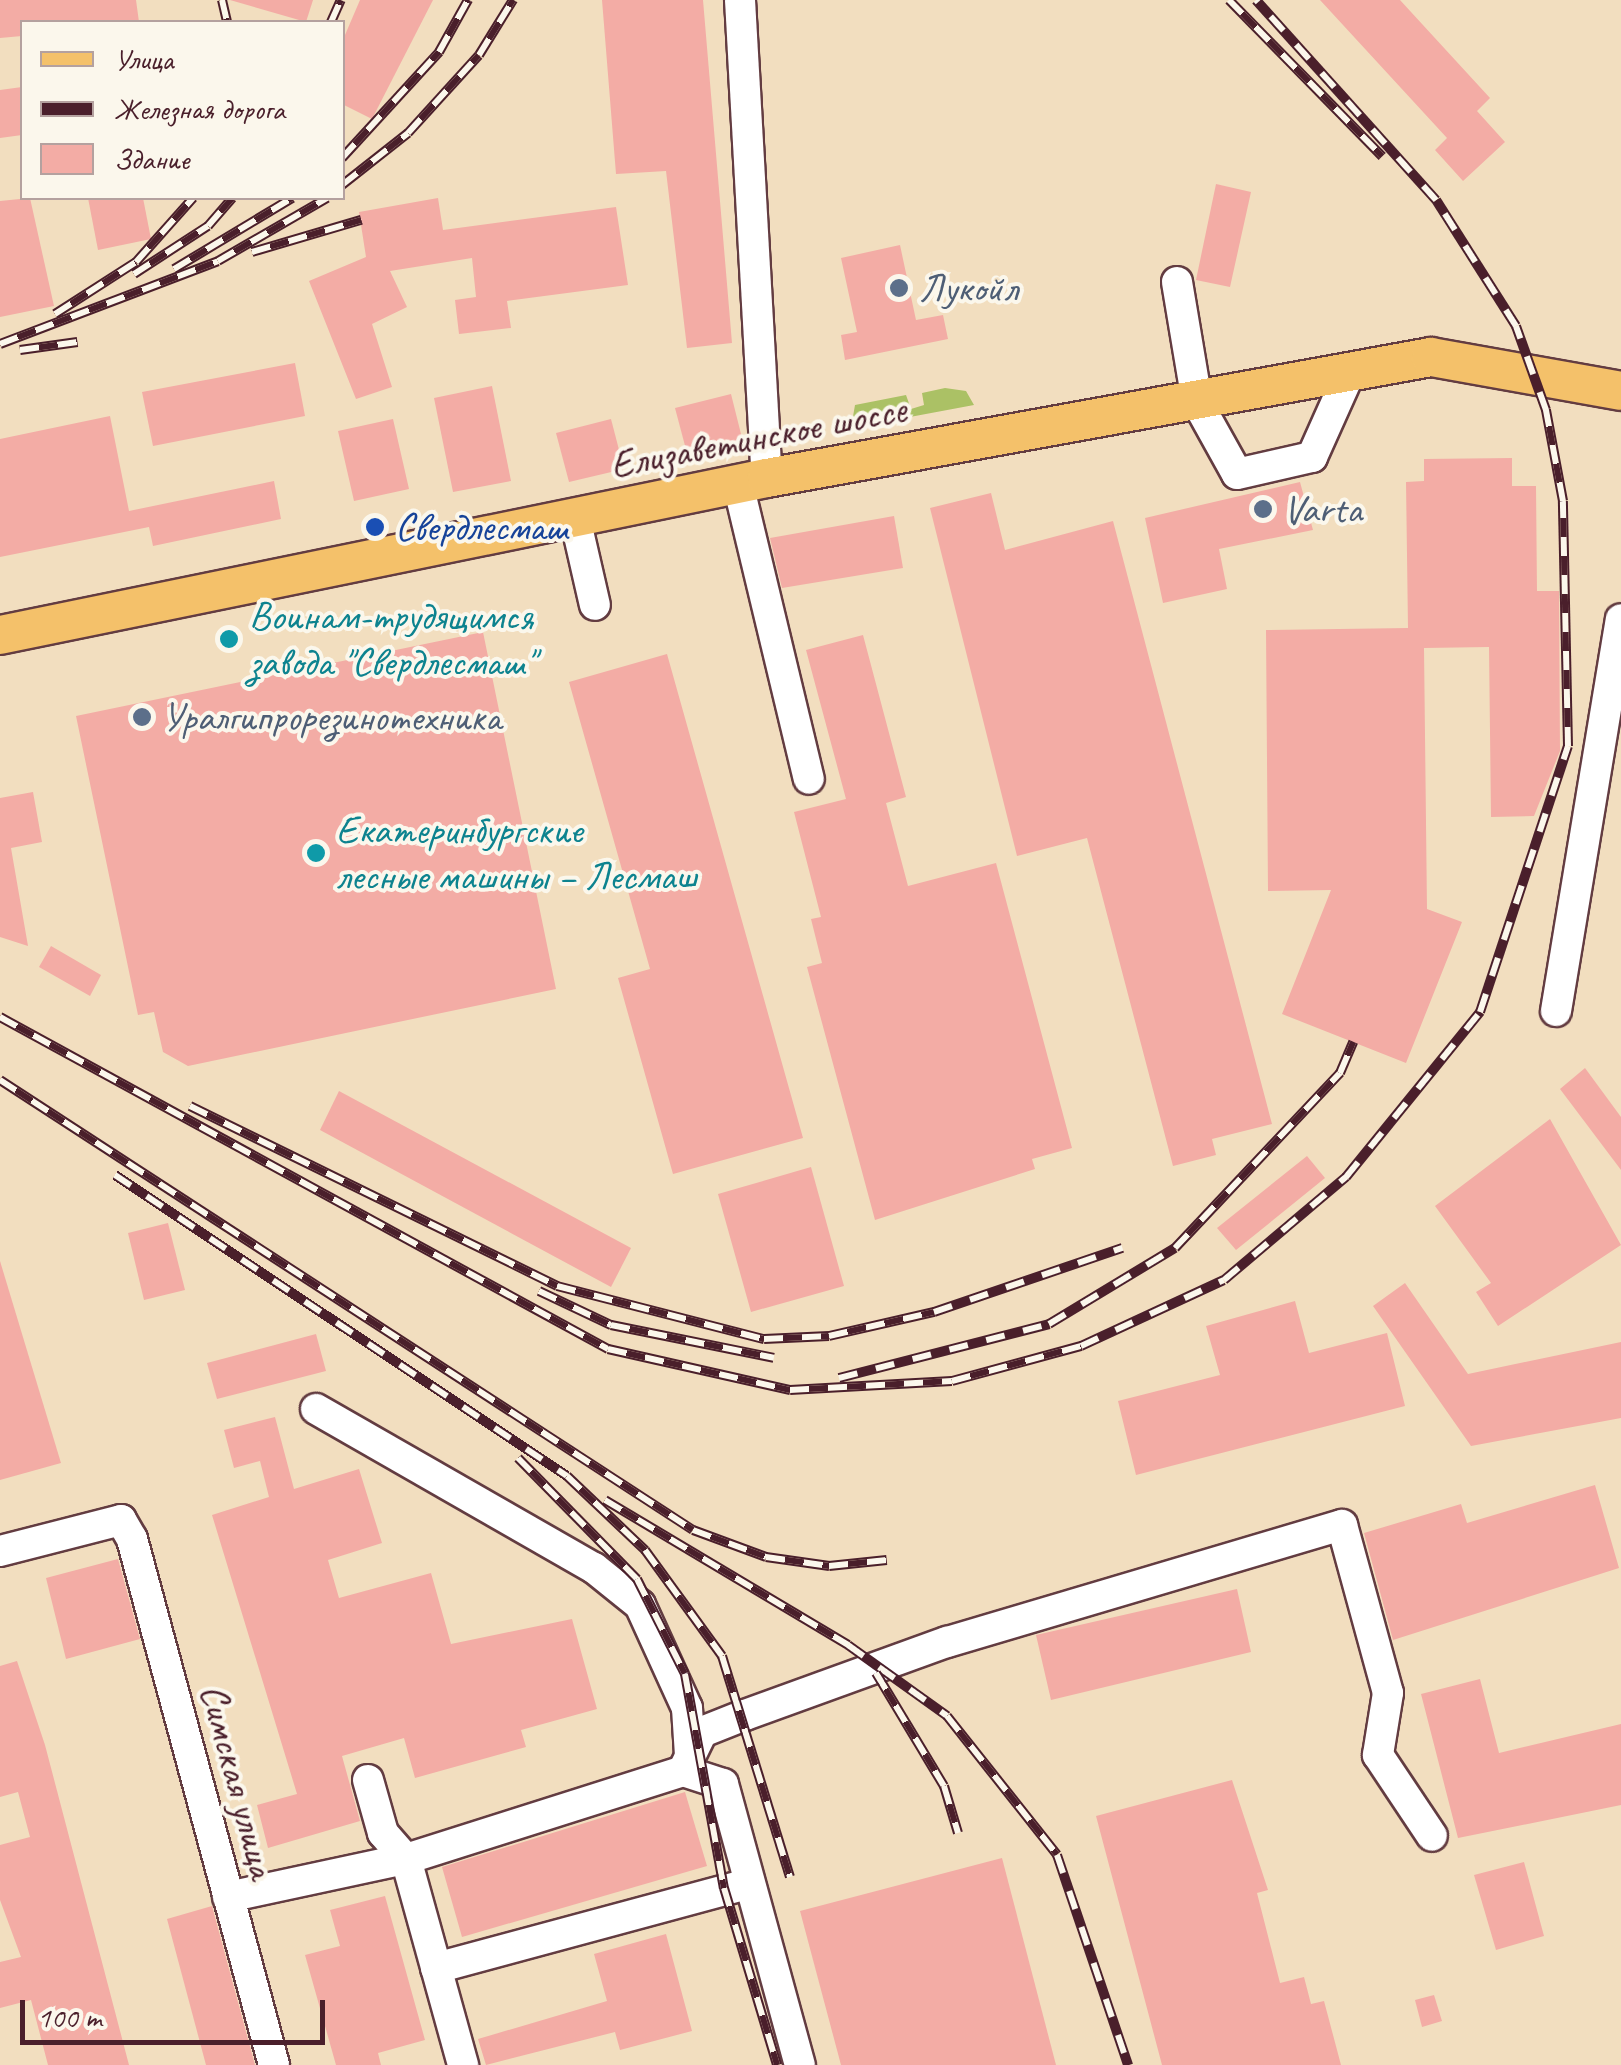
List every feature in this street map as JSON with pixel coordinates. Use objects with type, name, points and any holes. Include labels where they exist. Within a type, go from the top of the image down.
[{"type":"main road","name":"Елизаветинское шоссе","points":[[0,635],[752,481],[1431,357],[1621,391]]},
{"type":"street","points":[[740,0],[752,481],[809,779]]},
{"type":"street","points":[[1177,282],[1197,402],[1237,474],[1312,457],[1350,372]]},
{"type":"street","points":[[575,518],[595,605]]},
{"type":"street","points":[[1556,1011],[1621,619]]},
{"type":"street","points":[[316,1409],[594,1568],[640,1605],[687,1708],[686,1763]]},
{"type":"street","name":"Симская улица","points":[[0,1551],[121,1520],[274,2065]]},
{"type":"street","points":[[228,1897],[406,1859],[686,1763],[702,1732],[947,1642],[1342,1525],[1388,1692],[1378,1755],[1432,1836]]},
{"type":"street","points":[[686,1763],[723,1784],[747,1884],[800,2065]]},
{"type":"street","points":[[368,1780],[383,1833],[406,1859],[463,2065]]},
{"type":"street","points":[[436,1968],[747,1884]]},
{"type":"green space","points":[[945,388],[966,391],[974,405],[851,428],[855,405],[906,395],[911,409],[924,405],[922,393]]},
{"type":"building","points":[[0,0],[136,0],[139,20],[20,20],[20,36],[0,38]]},
{"type":"building","points":[[230,0],[313,0],[307,20]]},
{"type":"building","points":[[360,0],[433,0],[372,119],[345,106],[345,35]]},
{"type":"building","points":[[602,0],[703,0],[732,343],[687,348],[666,171],[616,174]]},
{"type":"building","points":[[1320,0],[1400,0],[1490,98],[1477,111],[1505,142],[1463,181],[1435,150],[1447,138]]},
{"type":"building","points":[[20,87],[20,135],[0,138],[0,90]]},
{"type":"building","points":[[1216,184],[1251,192],[1230,287],[1196,280]]},
{"type":"building","points":[[438,198],[443,230],[616,207],[628,285],[507,301],[511,328],[459,334],[455,300],[476,297],[472,258],[390,271],[407,307],[372,324],[392,387],[356,399],[309,281],[366,257],[359,212]]},
{"type":"building","points":[[30,200],[54,306],[0,317],[0,201]]},
{"type":"building","points":[[88,200],[143,200],[151,239],[98,250]]},
{"type":"building","points":[[900,245],[916,320],[943,315],[948,339],[845,360],[841,335],[857,332],[841,258]]},
{"type":"building","points":[[295,363],[305,416],[153,446],[142,392]]},
{"type":"building","points":[[492,386],[511,481],[453,492],[434,398]]},
{"type":"building","points":[[731,394],[743,442],[688,457],[675,408]]},
{"type":"building","points":[[110,416],[129,511],[274,481],[281,519],[153,546],[149,527],[0,557],[0,439]]},
{"type":"building","points":[[393,419],[409,489],[354,501],[338,431]]},
{"type":"building","points":[[611,419],[624,469],[569,482],[556,433]]},
{"type":"building","points":[[1512,458],[1512,486],[1536,486],[1537,591],[1559,591],[1560,751],[1534,816],[1491,817],[1489,647],[1424,648],[1427,909],[1462,922],[1406,1063],[1282,1014],[1331,890],[1268,891],[1266,630],[1408,628],[1406,482],[1424,481],[1424,459]]},
{"type":"building","points":[[1300,482],[1313,530],[1219,549],[1227,589],[1163,603],[1145,518]]},
{"type":"building","points":[[991,493],[1005,550],[1113,521],[1272,1124],[1212,1139],[1216,1155],[1173,1166],[1087,838],[1017,856],[930,508]]},
{"type":"building","points":[[894,516],[903,568],[782,588],[770,538]]},
{"type":"building","name":"Екатеринбургские лесные машины – Лесмаш","points":[[483,632],[556,989],[188,1066],[163,1052],[154,1012],[138,1015],[76,716]]},
{"type":"building","points":[[863,635],[906,797],[886,803],[908,886],[996,863],[1072,1148],[1032,1159],[1035,1169],[875,1220],[807,967],[822,963],[811,919],[821,917],[794,812],[846,799],[806,650]]},
{"type":"building","points":[[667,654],[803,1138],[673,1174],[618,978],[650,969],[569,682]]},
{"type":"building","points":[[33,792],[42,842],[11,848],[28,946],[0,937],[0,798]]},
{"type":"building","points":[[51,946],[101,975],[90,996],[39,967]]},
{"type":"building","points":[[1585,1068],[1621,1117],[1621,1170],[1560,1089]]},
{"type":"building","points":[[339,1091],[631,1248],[611,1287],[320,1130]]},
{"type":"building","points":[[1550,1119],[1621,1245],[1498,1326],[1476,1292],[1491,1283],[1435,1206]]},
{"type":"building","points":[[1307,1156],[1325,1178],[1236,1250],[1217,1228]]},
{"type":"building","points":[[811,1167],[844,1286],[751,1312],[718,1194]]},
{"type":"building","points":[[168,1223],[185,1290],[144,1300],[128,1233]]},
{"type":"building","points":[[0,1261],[61,1463],[0,1480]]},
{"type":"building","points":[[1405,1283],[1468,1374],[1621,1342],[1621,1418],[1471,1446],[1373,1306]]},
{"type":"building","points":[[1295,1301],[1309,1353],[1387,1333],[1405,1406],[1136,1475],[1118,1401],[1220,1375],[1206,1326]]},
{"type":"building","points":[[316,1334],[326,1371],[217,1399],[207,1363]]},
{"type":"building","points":[[275,1417],[294,1489],[359,1469],[382,1543],[328,1560],[339,1598],[431,1573],[451,1644],[572,1619],[597,1709],[521,1730],[526,1747],[415,1778],[404,1738],[342,1756],[360,1821],[268,1848],[257,1805],[297,1794],[212,1515],[269,1497],[260,1461],[234,1468],[224,1430]]},
{"type":"building","points":[[1595,1485],[1619,1568],[1393,1640],[1364,1533],[1461,1504],[1467,1523]]},
{"type":"building","points":[[118,1559],[140,1639],[66,1659],[46,1578]]},
{"type":"building","points":[[1237,1589],[1251,1652],[1051,1700],[1036,1635]]},
{"type":"building","points":[[17,1661],[45,1745],[129,2065],[48,2065],[31,2000],[0,2008],[0,1962],[21,1957],[0,1900],[0,1845],[30,1837],[18,1792],[0,1797],[0,1666]]},
{"type":"building","points":[[1480,1679],[1499,1753],[1621,1724],[1621,1805],[1458,1838],[1421,1694]]},
{"type":"building","points":[[1232,1780],[1268,1890],[1257,1893],[1280,1983],[1304,1977],[1311,2004],[1324,2001],[1341,2065],[1162,2065],[1096,1816]]},
{"type":"building","points":[[685,1792],[707,1866],[462,1937],[442,1867]]},
{"type":"building","points":[[1002,1858],[1056,2065],[841,2065],[800,1911]]},
{"type":"building","points":[[1524,1862],[1544,1936],[1496,1950],[1474,1875]]},
{"type":"building","points":[[385,1896],[425,2040],[378,2053],[381,2065],[336,2065],[305,1955],[340,1946],[330,1910]]},
{"type":"building","points":[[212,1906],[255,2065],[206,2065],[167,1919]]},
{"type":"building","points":[[666,1934],[692,2031],[620,2050],[615,2032],[486,2065],[478,2039],[607,2001],[594,1954]]},
{"type":"building","points":[[1434,1995],[1442,2021],[1422,2027],[1415,2000]]},
{"type":"railway","points":[[222,0],[227,20]]},
{"type":"railway","points":[[332,20],[341,0]]},
{"type":"railway","points":[[345,155],[439,52],[468,0]]},
{"type":"railway","points":[[345,183],[408,133],[479,55],[513,0]]},
{"type":"railway","points":[[1229,0],[1382,156]]},
{"type":"railway","points":[[0,1017],[608,1349],[790,1390],[952,1381],[1081,1346],[1224,1280],[1346,1177],[1480,1012],[1568,746],[1563,501],[1546,410],[1516,326],[1436,200],[1256,0]]},
{"type":"railway","points":[[55,314],[136,262],[191,200]]},
{"type":"railway","points":[[134,274],[208,226],[230,200]]},
{"type":"railway","points":[[174,269],[289,200]]},
{"type":"railway","points":[[0,344],[218,261],[324,200]]},
{"type":"railway","points":[[252,252],[361,220]]},
{"type":"railway","points":[[20,350],[77,342]]},
{"type":"railway","points":[[839,1378],[1049,1324],[1175,1248],[1340,1073],[1353,1042]]},
{"type":"railway","points":[[0,1080],[693,1530],[766,1557],[829,1566],[887,1560]]},
{"type":"railway","points":[[190,1106],[557,1286],[764,1339],[829,1336],[934,1312],[1122,1248]]},
{"type":"railway","points":[[115,1175],[567,1476],[645,1550],[722,1656],[790,1877]]},
{"type":"railway","points":[[539,1291],[611,1325],[774,1358]]},
{"type":"railway","points":[[518,1458],[637,1579],[685,1674],[724,1888],[777,2065]]},
{"type":"railway","points":[[605,1500],[848,1645],[947,1716],[1057,1855],[1128,2065]]},
{"type":"railway","points":[[876,1673],[944,1786],[958,1833]]},
{"type":"place","name":"Лукойл","points":[[899,288]]},
{"type":"place","name":"Varta","points":[[1263,509]]},
{"type":"place","name":"Свердлесмаш","points":[[375,527]]},
{"type":"place","name":"Воинам-трудящимся завода \"Свердлесмаш\"","points":[[229,639]]},
{"type":"place","name":"Уралгипрорезинотехника","points":[[142,717]]},
{"type":"place","name":"Екатеринбургские лесные машины – Лесмаш","points":[[316,853]]}]
